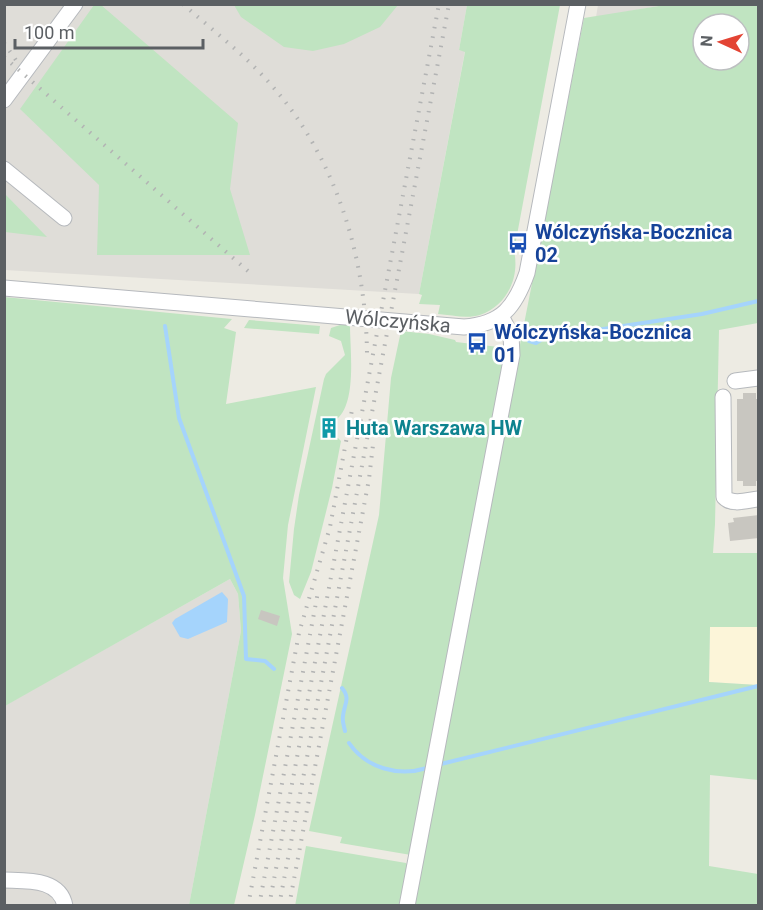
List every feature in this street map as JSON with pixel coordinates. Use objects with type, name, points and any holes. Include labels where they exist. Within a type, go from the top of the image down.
[{"type":"street","points":[[4,100],[75,4]]},
{"type":"street","points":[[407,906],[512,355],[512,335],[501,316],[512,306],[521,291],[527,273],[578,4]]},
{"type":"street","points":[[4,169],[64,218]]},
{"type":"street","name":"Wólczyńska","points":[[4,288],[464,327],[479,326],[501,316]]},
{"type":"street","points":[[735,381],[759,378]]},
{"type":"street","points":[[723,397],[724,497],[727,501],[734,502],[759,499]]},
{"type":"street","points":[[4,880],[52,886],[60,893],[65,906]]},
{"type":"shaded area","points":[[4,5],[467,5],[459,50],[465,51],[419,294],[5,270]]},
{"type":"shaded area","points":[[598,5],[665,5],[596,17]]},
{"type":"shaded area","points":[[230,579],[238,594],[241,631],[189,905],[5,905],[4,706]]},
{"type":"shaded area","points":[[710,627],[758,627],[758,685],[709,682]]},
{"type":"green space","points":[[94,5],[101,5],[238,123],[230,189],[250,255],[97,255],[99,185],[20,109]]},
{"type":"green space","points":[[234,5],[398,5],[380,27],[344,44],[313,51],[284,47],[241,17]]},
{"type":"green space","points":[[467,5],[560,5],[514,251],[513,280],[498,305],[480,315],[464,317],[438,314],[440,305],[419,304],[422,295],[419,294],[465,52],[459,50]]},
{"type":"green space","points":[[665,5],[758,5],[758,323],[719,330],[713,553],[758,553],[758,627],[710,627],[709,682],[758,685],[758,780],[710,775],[709,866],[758,874],[758,905],[410,906],[584,18]]},
{"type":"green space","points":[[5,194],[47,237],[5,232]]},
{"type":"green space","points":[[4,297],[232,319],[224,328],[236,332],[226,404],[316,387],[288,525],[283,578],[292,634],[234,905],[189,905],[241,631],[238,594],[230,579],[5,706]]},
{"type":"green space","points":[[249,320],[320,326],[319,334],[244,328]]},
{"type":"green space","points":[[350,325],[350,388],[343,411],[337,419],[325,417],[322,436],[338,438],[341,441],[311,572],[300,599],[294,595],[289,582],[294,529],[324,379],[345,355],[341,341],[329,336],[331,328]]},
{"type":"green space","points":[[401,331],[429,334],[456,342],[507,348],[411,855],[340,843],[342,837],[309,831],[379,515],[391,378]]},
{"type":"green space","points":[[306,846],[406,863],[409,867],[402,905],[295,906]]},
{"type":"water","points":[[222,592],[228,599],[227,622],[188,639],[180,637],[172,623],[175,619]]},
{"type":"building","points":[[743,393],[756,393],[756,399],[759,399],[759,481],[756,481],[756,486],[743,486],[743,481],[737,481],[737,399],[743,399]]},
{"type":"building","name":"Huta Warszawa HW","points":[[325,417],[337,419],[333,438],[322,436]]},
{"type":"building","points":[[759,515],[759,538],[730,541],[728,523],[734,522],[733,518]]},
{"type":"building","points":[[261,610],[280,616],[277,626],[258,619]]},
{"type":"waterway","points":[[529,341],[536,343],[544,338],[702,314],[758,301]]},
{"type":"waterway","points":[[165,326],[179,418],[244,596],[246,659],[265,661],[274,669]]},
{"type":"waterway","points":[[441,764],[758,686]]},
{"type":"waterway","points":[[342,688],[347,699],[343,718],[345,731]]},
{"type":"waterway","points":[[349,743],[364,759],[384,768],[394,771],[416,771],[427,768]]},
{"type":"railway","points":[[183,4],[264,77],[288,106],[309,137],[327,171],[352,242],[365,316],[367,354]]},
{"type":"railway","points":[[269,906],[439,4]]},
{"type":"railway","points":[[279,906],[449,4]]},
{"type":"railway","points":[[4,43],[18,63]]},
{"type":"railway","points":[[4,57],[249,272]]},
{"type":"railway","points":[[248,906],[299,633],[330,527],[352,410]]},
{"type":"railway","points":[[289,906],[369,479],[373,445]]},
{"type":"railway","points":[[259,906],[318,592]]},
{"type":"place","name":"Wólczyńska-Bocznica 02","points":[[518,243]]},
{"type":"place","name":"Wólczyńska-Bocznica 01","points":[[477,343]]},
{"type":"place","name":"Huta Warszawa HW","points":[[329,428]]}]
